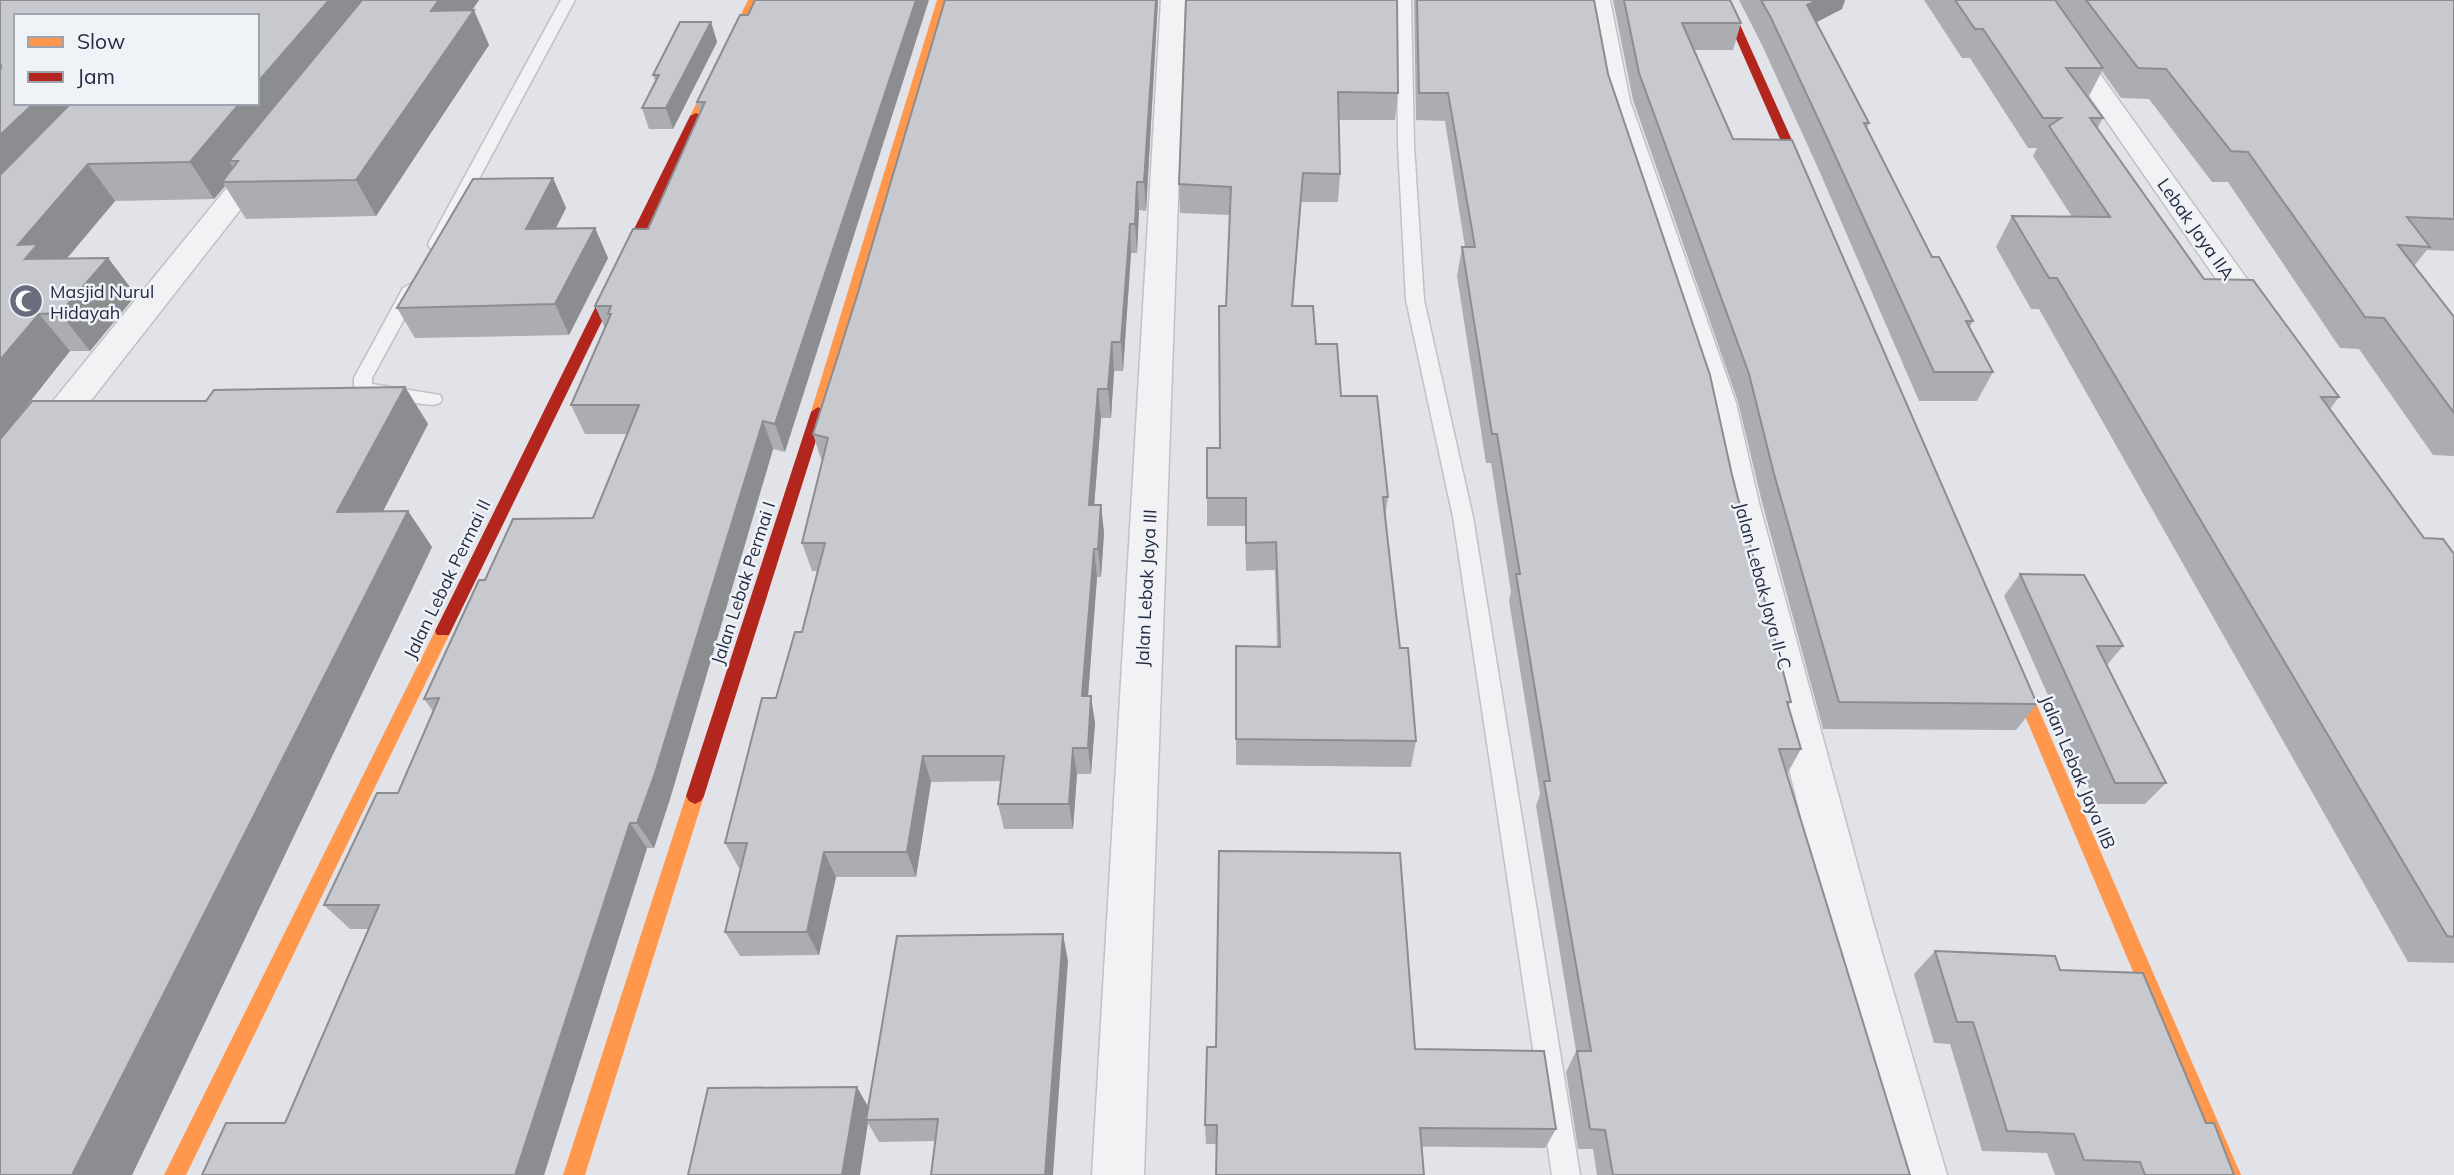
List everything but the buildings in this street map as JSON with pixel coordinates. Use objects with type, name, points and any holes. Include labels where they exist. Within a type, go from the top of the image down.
[{"type":"street","name":"Jalan Lebak Permai II","points":[[175,1175],[753,0]]},
{"type":"street","name":"Jalan Lebak Permai I","points":[[574,1175],[845,327],[942,0]]},
{"type":"street","name":"Jalan Lebak Jaya III","points":[[1118,1175],[1173,0]]},
{"type":"street","name":"Jalan Lebak Jaya II-C","points":[[1598,0],[1617,101],[1719,403],[1741,503],[1850,922],[1920,1175]]},
{"type":"street","points":[[1724,0],[1812,199]]},
{"type":"street","name":"Lebak Jaya IIA","points":[[2035,0],[2277,343]]},
{"type":"street","points":[[0,491],[288,131]]},
{"type":"street","name":"Jalan Lebak Jaya IIB","points":[[2003,646],[2230,1175]]},
{"type":"lane","points":[[433,399],[369,391],[363,386],[363,378],[568,0]]},
{"type":"lane","points":[[1404,0],[1406,145],[1415,300],[1463,517],[1566,1175]]},
{"type":"traffic: slow","points":[[696,116],[753,0]]},
{"type":"traffic: slow","points":[[818,412],[942,0]]},
{"type":"traffic: slow","points":[[175,1175],[443,631]]},
{"type":"traffic: slow","points":[[2011,664],[2230,1175]]},
{"type":"traffic: slow","points":[[574,1175],[695,796]]},
{"type":"traffic: jam","points":[[1724,0],[1807,187]]},
{"type":"traffic: jam","points":[[443,631],[696,116]]},
{"type":"traffic: jam","points":[[695,796],[818,412]]},
{"type":"place","name":"Masjid Nurul Hidayah","points":[[26,301]]}]
